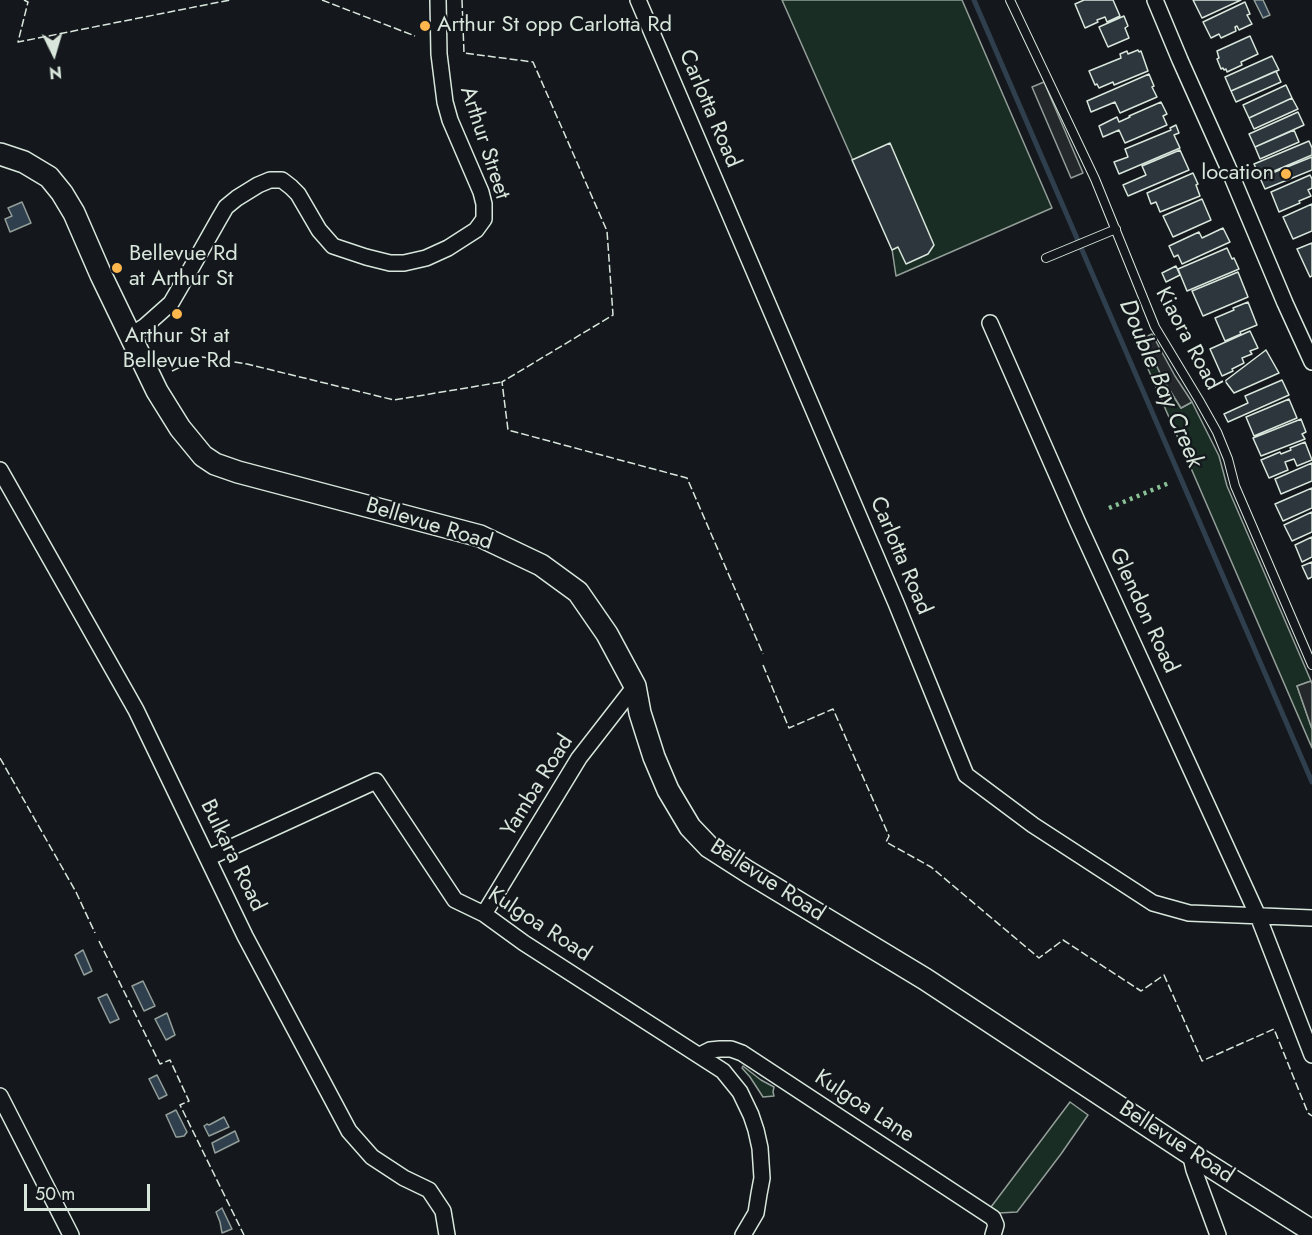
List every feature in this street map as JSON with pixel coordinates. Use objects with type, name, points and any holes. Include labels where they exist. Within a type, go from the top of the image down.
[{"type":"street","name":"Arthur Street","points":[[131,335],[144,327],[171,303],[226,207],[244,193],[270,180],[282,180],[291,186],[319,230],[333,246],[390,263],[404,263],[426,258],[448,248],[476,230],[483,219],[484,204],[445,102],[439,54],[438,0]]},
{"type":"street","name":"Carlotta Road","points":[[638,0],[896,603],[966,775],[1033,825],[1153,903],[1189,913],[1312,918]]},
{"type":"street","points":[[1155,0],[1312,362]]},
{"type":"street","name":"Bellevue Road","points":[[0,153],[24,162],[49,177],[62,193],[74,213],[157,391],[180,428],[203,456],[215,464],[238,472],[480,536],[541,565],[578,592],[607,634],[635,686],[640,713],[654,757],[668,790],[690,827],[709,847],[925,979],[1312,1231]]},
{"type":"street","points":[[0,167],[49,177]]},
{"type":"street","name":"Glendon Road","points":[[990,323],[1078,523],[1258,916],[1312,1055]]},
{"type":"street","name":"Bulkara Road","points":[[0,470],[136,710],[245,936],[349,1131],[372,1157],[404,1178],[429,1190],[443,1211],[447,1235]]},
{"type":"street","name":"Yamba Road","points":[[484,914],[579,758],[635,686]]},
{"type":"street","name":"Kulgoa Road","points":[[208,858],[376,781],[455,900],[484,914],[524,943],[723,1071],[740,1092],[756,1130],[760,1148],[762,1178],[756,1213],[744,1235]]},
{"type":"street","name":"Kulgoa Lane","points":[[700,1055],[710,1050],[720,1049],[742,1053],[993,1218],[994,1230]]},
{"type":"street","points":[[0,1096],[71,1235]]},
{"type":"street","points":[[1190,1153],[1218,1235]]},
{"type":"lane","name":"Kiaora Road","points":[[1010,0],[1095,179],[1155,327],[1217,432],[1228,459],[1235,486],[1312,665]]},
{"type":"lane","points":[[1046,258],[1116,229]]},
{"type":"green space","points":[[782,0],[962,0],[1052,208],[896,276],[892,249]]},
{"type":"green space","points":[[1143,338],[1164,381],[1181,408],[1192,402],[1219,456],[1227,486],[1311,681],[1297,686],[1312,729],[1312,748],[1136,341]]},
{"type":"green space","points":[[743,1066],[774,1087],[774,1096],[763,1097],[742,1068]]},
{"type":"green space","points":[[1070,1102],[1088,1115],[1017,1212],[999,1213],[991,1207]]},
{"type":"shaded area","points":[[1044,82],[1083,173],[1071,178],[1032,87]]},
{"type":"shaded area","points":[[1152,334],[1192,402],[1181,408],[1164,381],[1143,338]]},
{"type":"shaded area","points":[[1311,681],[1312,684],[1312,729],[1297,686]]},
{"type":"water","points":[[1254,0],[1263,0],[1270,15],[1263,18]]},
{"type":"water","points":[[22,202],[31,223],[10,232],[5,219],[12,216],[8,208]]},
{"type":"water","points":[[83,950],[92,971],[84,975],[75,955]]},
{"type":"water","points":[[143,981],[155,1006],[144,1011],[132,986]]},
{"type":"water","points":[[107,994],[119,1019],[110,1023],[98,998]]},
{"type":"water","points":[[167,1013],[175,1035],[166,1040],[155,1019]]},
{"type":"water","points":[[157,1075],[167,1095],[159,1099],[149,1079]]},
{"type":"water","points":[[176,1110],[187,1132],[184,1136],[176,1137],[166,1115]]},
{"type":"water","points":[[224,1117],[229,1127],[209,1136],[204,1126]]},
{"type":"water","points":[[235,1131],[239,1141],[215,1153],[212,1143]]},
{"type":"water","points":[[222,1208],[232,1229],[222,1233],[216,1212]]},
{"type":"building","points":[[1084,0],[1113,0],[1120,16],[1107,22],[1105,17],[1085,28],[1075,4]]},
{"type":"building","points":[[1193,0],[1241,0],[1202,18]]},
{"type":"building","points":[[1245,2],[1250,14],[1247,15],[1252,24],[1239,30],[1237,26],[1236,31],[1221,38],[1219,34],[1211,38],[1203,22]]},
{"type":"building","points":[[1124,16],[1129,38],[1108,47],[1099,27]]},
{"type":"building","points":[[1250,36],[1258,54],[1227,72],[1226,69],[1221,69],[1217,51]]},
{"type":"building","points":[[1127,51],[1128,54],[1141,51],[1148,71],[1114,85],[1113,82],[1099,88],[1097,84],[1095,85],[1089,71],[1121,58],[1120,54]]},
{"type":"building","points":[[1272,56],[1279,70],[1231,91],[1225,77]]},
{"type":"building","points":[[1276,71],[1281,82],[1236,102],[1231,91]]},
{"type":"building","points":[[1149,74],[1157,97],[1120,113],[1115,102],[1091,112],[1087,101]]},
{"type":"building","points":[[1286,85],[1292,98],[1249,118],[1243,105]]},
{"type":"building","points":[[1292,98],[1298,109],[1254,129],[1249,118]]},
{"type":"building","points":[[1161,102],[1167,114],[1163,116],[1167,125],[1125,143],[1119,130],[1103,137],[1099,126],[1117,117],[1119,122]]},
{"type":"building","points":[[1298,112],[1304,125],[1255,147],[1249,134]]},
{"type":"building","points":[[1176,125],[1179,133],[1174,135],[1180,148],[1119,174],[1114,162],[1128,157],[1125,149],[1171,130],[1170,128]]},
{"type":"building","points":[[1294,130],[1299,142],[1260,159],[1255,147]]},
{"type":"building","points":[[1309,141],[1312,155],[1260,177],[1254,164]]},
{"type":"building","points":[[890,143],[934,245],[928,254],[906,264],[898,247],[892,250],[852,160]]},
{"type":"building","points":[[1180,150],[1189,170],[1128,196],[1123,185],[1146,175],[1142,166]]},
{"type":"building","name":"location","points":[[1312,157],[1312,170],[1265,189],[1260,178]]},
{"type":"building","points":[[1193,173],[1200,196],[1160,212],[1156,202],[1151,204],[1147,193]]},
{"type":"building","points":[[1310,175],[1312,188],[1308,190],[1311,196],[1279,212],[1271,192]]},
{"type":"building","points":[[1202,199],[1211,220],[1173,237],[1163,216]]},
{"type":"building","points":[[1312,204],[1312,231],[1293,239],[1283,217]]},
{"type":"building","points":[[1223,228],[1230,242],[1182,264],[1178,255],[1174,257],[1169,246],[1199,232],[1202,238]]},
{"type":"building","points":[[1312,243],[1312,276],[1310,277],[1297,249]]},
{"type":"building","points":[[1227,248],[1239,269],[1187,291],[1178,269]]},
{"type":"building","points":[[1176,266],[1180,275],[1166,282],[1162,273]]},
{"type":"building","points":[[1238,272],[1248,297],[1203,316],[1192,291]]},
{"type":"building","points":[[1248,302],[1257,325],[1225,341],[1215,318]]},
{"type":"building","points":[[1250,331],[1258,348],[1250,351],[1252,354],[1242,358],[1244,363],[1222,376],[1210,349]]},
{"type":"building","points":[[1266,350],[1279,373],[1234,393],[1225,381]]},
{"type":"building","points":[[1282,380],[1289,395],[1228,422],[1224,414],[1248,403],[1245,396]]},
{"type":"building","points":[[1289,399],[1297,418],[1254,436],[1246,417]]},
{"type":"building","points":[[1301,419],[1306,432],[1302,434],[1305,439],[1261,456],[1253,438]]},
{"type":"building","points":[[1305,442],[1312,460],[1297,466],[1294,459],[1285,462],[1288,470],[1269,478],[1261,460],[1291,450],[1290,448]]},
{"type":"building","points":[[1312,463],[1312,481],[1281,494],[1275,479]]},
{"type":"building","points":[[1312,488],[1312,508],[1283,521],[1275,504]]},
{"type":"building","points":[[1312,512],[1312,532],[1292,541],[1284,525]]},
{"type":"building","points":[[1312,537],[1312,557],[1302,562],[1295,545]]},
{"type":"building","points":[[1312,562],[1312,577],[1308,579],[1302,566]]},
{"type":"waterway","name":"Double Bay Creek","points":[[974,0],[1312,782]]},
{"type":"hedge","points":[[1109,508],[1169,483]]},
{"type":"fence","points":[[24,0],[28,2],[18,42],[230,0]]},
{"type":"fence","points":[[322,0],[415,36]]},
{"type":"fence","points":[[462,0],[464,53],[533,62],[607,231],[613,315],[502,382],[508,430],[687,478],[763,654]]},
{"type":"fence","points":[[172,371],[202,357],[247,364],[394,400],[502,382]]},
{"type":"fence","points":[[763,665],[789,728],[833,709],[889,836],[886,842],[931,867],[1039,958],[1063,940],[1141,991],[1164,975],[1202,1061],[1274,1029],[1308,1113],[1312,1116]]},
{"type":"fence","points":[[0,758],[76,892],[95,933]]},
{"type":"fence","points":[[99,941],[160,1064],[170,1060],[189,1101],[180,1105],[244,1235]]},
{"type":"place","name":"Arthur St opp Carlotta Rd","points":[[425,26]]},
{"type":"place","name":"location","points":[[1286,174]]},
{"type":"place","name":"Bellevue Rd at Arthur St","points":[[117,268]]},
{"type":"place","name":"Arthur St at Bellevue Rd","points":[[177,314]]}]
